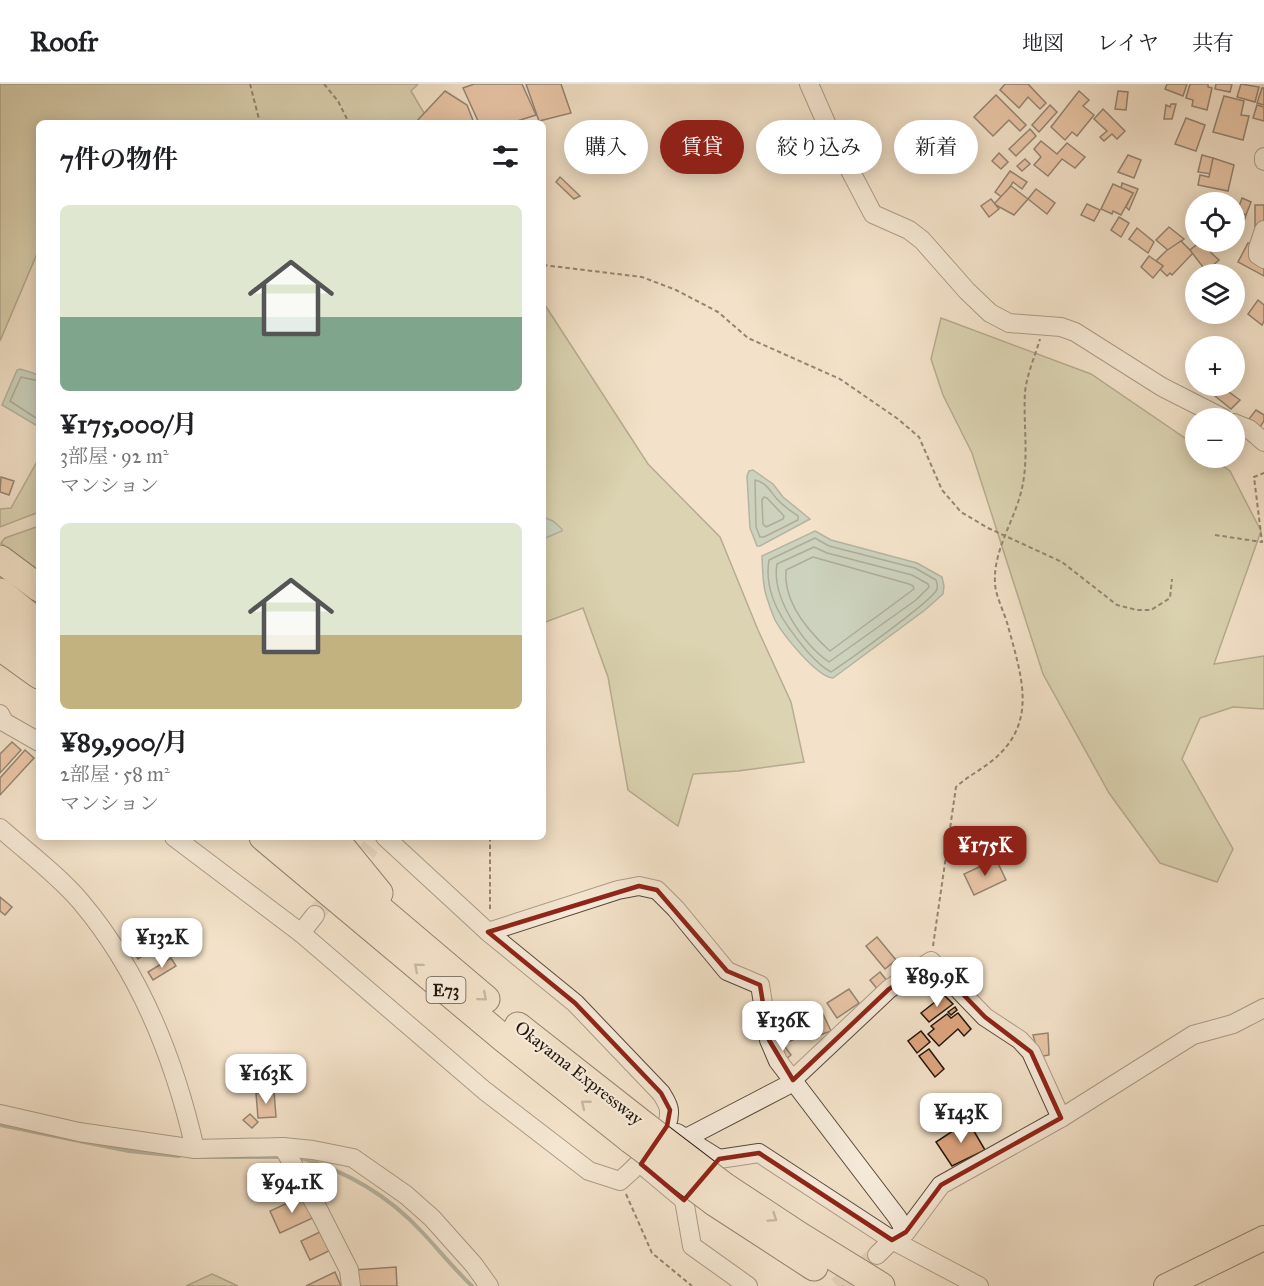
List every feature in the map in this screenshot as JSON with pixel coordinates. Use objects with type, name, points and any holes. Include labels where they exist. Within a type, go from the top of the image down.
[{"type":"highway","points":[[0,559],[36,586]]},
{"type":"highway","points":[[0,592],[36,622]]},
{"type":"highway","points":[[0,618],[36,648]]},
{"type":"highway","points":[[0,647],[36,673]]},
{"type":"highway","points":[[271,840],[290,846]]},
{"type":"highway","points":[[333,840],[344,850],[418,942]]},
{"type":"highway","name":"Okayama Expressway","points":[[290,846],[418,942],[646,1139]]},
{"type":"highway","name":"Okayama Expressway","points":[[290,846],[503,1038],[646,1139],[719,1194],[790,1253],[846,1286]]},
{"type":"highway","name":"Okayama Expressway","points":[[719,1194],[800,1236],[881,1286]]},
{"type":"main road","points":[[1166,1286],[1264,1238]]},
{"type":"street","points":[[809,84],[831,134],[873,214],[909,230],[922,240],[967,291],[990,313],[1009,322],[1060,327],[1075,332],[1161,387],[1202,408]]},
{"type":"street","points":[[1264,157],[1264,162]]},
{"type":"street","points":[[1264,230],[1258,255],[1264,259]]},
{"type":"street","points":[[1245,427],[1264,442]]},
{"type":"street","points":[[0,714],[4,722],[36,740]]},
{"type":"street","points":[[0,828],[80,901],[128,969],[160,1036],[186,1107],[195,1149]]},
{"type":"street","points":[[178,840],[301,933],[485,1091],[589,1171],[620,1181],[646,1139],[670,1110],[662,1093],[575,1003],[378,840]]},
{"type":"street","points":[[488,932],[618,890],[639,886],[657,890],[727,970],[760,985],[769,1040],[778,1061],[897,1217],[899,1236]]},
{"type":"street","points":[[301,933],[315,915]]},
{"type":"street","points":[[646,1139],[686,1138],[786,1086],[889,989],[931,961],[985,1017],[1020,1040],[1031,1052],[1061,1118]]},
{"type":"street","points":[[877,1255],[899,1236],[941,1185],[1061,1118],[1193,1035],[1233,1024],[1264,1008]]},
{"type":"street","points":[[0,1114],[79,1132],[195,1149],[287,1154],[313,1150],[353,1158],[406,1195],[432,1218],[474,1265],[489,1286]]},
{"type":"street","points":[[686,1138],[719,1159]]},
{"type":"street","points":[[646,1139],[684,1200],[692,1246],[748,1286]]},
{"type":"street","points":[[684,1200],[719,1159],[759,1153],[979,1286]]},
{"type":"street","points":[[287,1154],[349,1270],[351,1286]]},
{"type":"path","points":[[250,84],[259,120]]},
{"type":"path","points":[[324,84],[338,101],[348,120]]},
{"type":"path","points":[[546,265],[642,277],[676,290],[718,312],[748,338],[840,379],[898,419],[919,437],[942,490],[961,512],[1005,536],[1062,562],[1117,605],[1137,610],[1151,610],[1170,598],[1172,579]]},
{"type":"path","points":[[931,961],[956,787],[968,776],[993,760],[1016,734],[1023,710],[1021,675],[994,584],[1005,536],[1021,495],[1026,459],[1026,390],[1044,326]]},
{"type":"path","points":[[1215,535],[1262,542],[1254,477],[1264,473]]},
{"type":"path","points":[[488,932],[490,924],[490,840]]},
{"type":"path","points":[[620,1181],[652,1253],[692,1286]]},
{"type":"highlighted area","points":[[639,886],[657,890],[727,971],[760,985],[769,1040],[793,1080],[889,989],[931,961],[985,1017],[1031,1052],[1061,1118],[941,1185],[906,1232],[892,1240],[759,1153],[719,1159],[684,1200],[641,1164],[667,1126],[670,1110],[661,1093],[575,1003],[488,932]]},
{"type":"shaded area","points":[[0,84],[418,84],[411,91],[428,120],[36,120],[36,256],[0,341]]},
{"type":"shaded area","points":[[546,307],[648,464],[720,537],[758,630],[791,702],[804,762],[738,771],[693,774],[678,826],[628,790],[608,677],[583,608],[546,622]]},
{"type":"shaded area","points":[[941,318],[1091,374],[1185,438],[1185,468],[1226,468],[1230,471],[1261,531],[1214,664],[1264,656],[1264,709],[1233,707],[1200,718],[1182,759],[1233,849],[1217,882],[1160,863],[1109,793],[1043,674],[972,453],[943,395],[931,359]]},
{"type":"shaded area","points":[[36,463],[36,513],[0,527],[0,509],[11,508]]},
{"type":"shaded area","points":[[36,527],[36,572],[1,543],[5,538]]},
{"type":"shaded area","points":[[212,1274],[238,1286],[186,1286]]},
{"type":"water","points":[[17,370],[36,374],[36,425],[2,405]]},
{"type":"water","points":[[753,470],[773,484],[783,497],[810,519],[760,546],[757,546],[750,528],[747,476],[749,471]]},
{"type":"water","points":[[546,518],[553,521],[562,531],[546,538]]},
{"type":"water","points":[[815,531],[831,540],[917,563],[942,577],[944,586],[943,594],[925,610],[833,678],[818,671],[779,627],[763,583],[762,556]]},
{"type":"building","points":[[474,84],[522,84],[536,115],[520,120],[478,120],[463,88]]},
{"type":"building","points":[[526,84],[561,84],[571,113],[539,120]]},
{"type":"building","points":[[1005,84],[1028,84],[1046,103],[1040,109],[1028,97],[1019,108],[1000,90]]},
{"type":"building","points":[[1167,84],[1187,84],[1183,96],[1165,89]]},
{"type":"building","points":[[1190,84],[1208,84],[1208,87],[1212,88],[1207,110],[1192,106],[1193,100],[1186,98]]},
{"type":"building","points":[[1216,84],[1232,84],[1230,92],[1215,89]]},
{"type":"building","points":[[1241,84],[1259,87],[1255,102],[1237,97]]},
{"type":"building","points":[[1262,88],[1264,88],[1264,105],[1257,103]]},
{"type":"building","points":[[445,91],[467,105],[473,120],[418,120]]},
{"type":"building","points":[[1079,91],[1089,100],[1083,106],[1094,115],[1077,136],[1072,132],[1065,140],[1051,127]]},
{"type":"building","points":[[1118,91],[1128,92],[1126,110],[1115,109]]},
{"type":"building","points":[[996,95],[1026,125],[1020,131],[1009,120],[993,136],[974,117]]},
{"type":"building","points":[[1224,96],[1244,101],[1241,115],[1249,116],[1243,140],[1213,132]]},
{"type":"building","points":[[1171,104],[1176,104],[1172,119],[1164,119],[1166,105],[1170,107]]},
{"type":"building","points":[[1050,105],[1057,112],[1039,132],[1032,125]]},
{"type":"building","points":[[1257,105],[1264,107],[1264,121],[1253,118]]},
{"type":"building","points":[[1103,109],[1125,131],[1117,139],[1112,134],[1104,141],[1100,137],[1107,131],[1094,119]]},
{"type":"building","points":[[1186,118],[1205,125],[1196,151],[1175,144]]},
{"type":"building","points":[[1030,129],[1036,136],[1016,156],[1009,149]]},
{"type":"building","points":[[1041,141],[1057,154],[1067,143],[1085,157],[1075,168],[1062,159],[1048,176],[1034,165],[1041,157],[1034,149]]},
{"type":"building","points":[[999,153],[1008,162],[1001,169],[992,161]]},
{"type":"building","points":[[1128,155],[1141,160],[1134,178],[1118,172]]},
{"type":"building","points":[[1202,155],[1213,158],[1211,174],[1198,172]]},
{"type":"building","points":[[1213,158],[1234,165],[1228,191],[1198,185],[1200,175],[1209,177]]},
{"type":"building","points":[[1025,159],[1030,164],[1022,171],[1017,166]]},
{"type":"building","points":[[1010,171],[1027,182],[1022,189],[1013,182],[1003,198],[995,192]]},
{"type":"building","points":[[560,177],[580,196],[574,199],[556,182]]},
{"type":"building","points":[[1122,183],[1138,189],[1129,210],[1126,207],[1133,193],[1121,188]]},
{"type":"building","points":[[1113,184],[1133,193],[1121,215],[1101,209]]},
{"type":"building","points":[[1011,186],[1028,199],[1014,215],[994,204]]},
{"type":"building","points":[[1036,189],[1055,203],[1047,214],[1028,199]]},
{"type":"building","points":[[991,199],[999,209],[989,217],[981,206]]},
{"type":"building","points":[[1245,199],[1251,202],[1245,215]]},
{"type":"building","points":[[1087,204],[1100,210],[1094,221],[1081,215]]},
{"type":"building","points":[[1255,205],[1264,205],[1264,227],[1255,227]]},
{"type":"building","points":[[1119,217],[1129,223],[1121,237],[1111,230]]},
{"type":"building","points":[[1169,227],[1184,239],[1169,251],[1156,240]]},
{"type":"building","points":[[1137,228],[1154,242],[1148,253],[1129,239]]},
{"type":"building","points":[[1181,241],[1185,245],[1185,252],[1193,253],[1172,275],[1170,273],[1167,276],[1160,269],[1163,266],[1156,261]]},
{"type":"building","points":[[1248,243],[1264,250],[1264,276],[1238,262]]},
{"type":"building","points":[[1192,252],[1210,252],[1219,260],[1214,264],[1201,264]]},
{"type":"building","points":[[1149,256],[1163,266],[1153,278],[1141,267]]},
{"type":"building","points":[[1258,300],[1264,305],[1262,325],[1248,314]]},
{"type":"building","points":[[1215,396],[1234,396],[1240,400],[1230,408]]},
{"type":"building","points":[[1256,410],[1264,415],[1264,421],[1260,427],[1249,419]]},
{"type":"building","points":[[1,477],[14,481],[9,495],[0,492]]},
{"type":"building","points":[[12,742],[21,750],[0,773],[0,754]]},
{"type":"building","points":[[25,750],[34,758],[0,795],[0,778]]},
{"type":"building","points":[[996,859],[1006,880],[974,895],[964,874]]},
{"type":"building","points":[[0,897],[12,907],[5,915],[0,911]]},
{"type":"building","points":[[164,924],[172,936],[138,959],[130,946]]},
{"type":"building","points":[[877,937],[896,960],[885,969],[866,946]]},
{"type":"building","points":[[171,958],[176,966],[153,980],[148,972]]},
{"type":"building","points":[[880,972],[888,982],[878,990],[870,980]]},
{"type":"building","points":[[849,989],[859,1003],[837,1018],[827,1003]]},
{"type":"building","points":[[944,995],[953,1004],[929,1022],[921,1013]]},
{"type":"building","points":[[955,1007],[957,1010],[951,1015],[948,1012]]},
{"type":"building","points":[[822,1012],[831,1031],[820,1035],[812,1017]]},
{"type":"building","points":[[805,1013],[812,1031],[788,1042],[780,1024]]},
{"type":"building","points":[[958,1013],[971,1029],[964,1036],[958,1029],[939,1046],[928,1034],[934,1029],[931,1026],[947,1014],[951,1018]]},
{"type":"building","points":[[921,1031],[930,1042],[917,1053],[908,1041]]},
{"type":"building","points":[[1048,1033],[1049,1055],[1039,1057],[1033,1035]]},
{"type":"building","points":[[783,1044],[791,1055],[784,1061],[775,1049]]},
{"type":"building","points":[[929,1049],[944,1069],[935,1077],[919,1056]]},
{"type":"building","points":[[274,1092],[276,1117],[258,1118],[256,1093]]},
{"type":"building","points":[[250,1114],[258,1122],[252,1128],[243,1120]]},
{"type":"building","points":[[968,1121],[985,1150],[952,1166],[936,1142]]},
{"type":"building","points":[[305,1195],[315,1217],[280,1233],[270,1211]]},
{"type":"building","points":[[324,1230],[333,1249],[310,1260],[301,1241]]},
{"type":"building","points":[[396,1267],[397,1286],[355,1286],[354,1270]]},
{"type":"building","points":[[335,1272],[341,1286],[306,1286]]},
{"type":"waterway","points":[[0,1125],[129,1151],[179,1156]]},
{"type":"waterway","points":[[202,1157],[281,1157]]},
{"type":"waterway","points":[[298,1157],[349,1177],[395,1207],[472,1286]]},
{"type":"tunnel","points":[[315,915],[371,847]]},
{"type":"tunnel","points":[[837,1286],[877,1255]]}]
